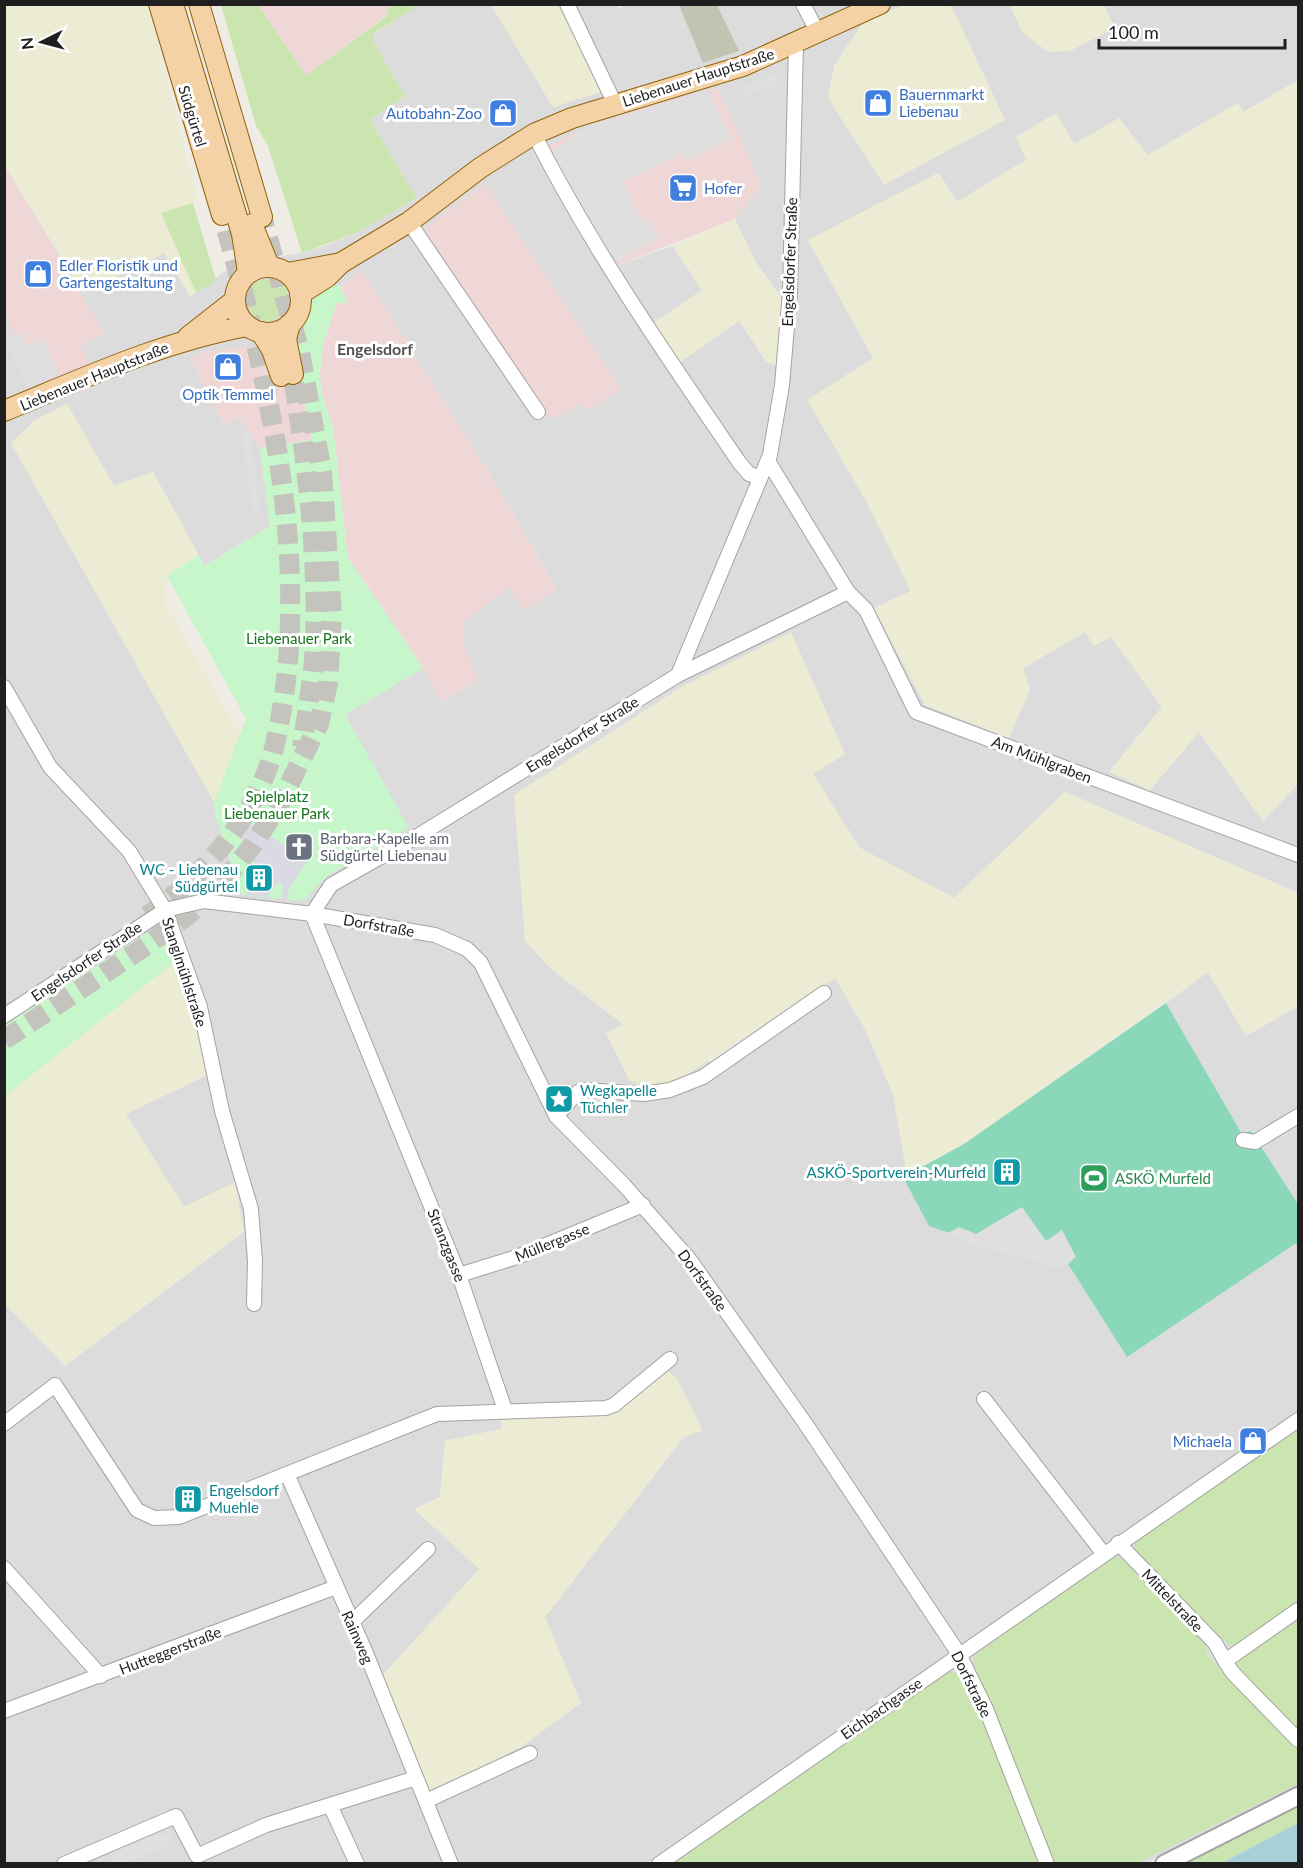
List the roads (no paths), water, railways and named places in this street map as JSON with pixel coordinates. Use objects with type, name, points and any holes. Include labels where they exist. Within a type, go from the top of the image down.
[{"type":"main road","name":"Südgürtel","points":[[159,4],[226,228]]},
{"type":"main road","points":[[173,4],[242,234],[248,272]]},
{"type":"main road","points":[[186,4],[258,245],[269,266]]},
{"type":"main road","points":[[199,4],[262,217]]},
{"type":"main road","name":"Liebenauer Hauptstraße","points":[[300,294],[327,277],[340,263],[409,222],[480,168],[537,142],[572,118],[743,66],[796,44],[880,4]]},
{"type":"main road","name":"Liebenauer Hauptstraße","points":[[288,273],[340,263]]},
{"type":"main road","points":[[269,266],[288,273],[300,294],[299,311],[290,324],[286,339],[287,375],[272,350],[238,315],[234,301],[238,285],[248,272],[269,266]]},
{"type":"main road","name":"Liebenauer Hauptstraße","points":[[183,340],[234,301]]},
{"type":"main road","points":[[254,329],[281,330],[290,324]]},
{"type":"main road","name":"Liebenauer Hauptstraße","points":[[4,411],[126,360],[183,340],[254,329]]},
{"type":"street","name":"Liebenauer Hauptstraße","points":[[567,4],[615,104]]},
{"type":"street","points":[[803,4],[818,33]]},
{"type":"street","name":"Engelsdorfer Straße","points":[[312,914],[331,885],[416,837],[678,675],[759,477],[768,461],[782,385],[790,292],[796,44]]},
{"type":"street","points":[[537,142],[641,318],[739,462],[749,474],[759,477]]},
{"type":"street","points":[[409,222],[538,412]]},
{"type":"street","name":"Am Mühlgraben","points":[[768,461],[848,592],[866,610],[916,712],[1299,855]]},
{"type":"street","points":[[678,675],[848,592]]},
{"type":"street","name":"Stanglmühlstraße","points":[[4,687],[50,767],[129,851],[165,910],[200,1007],[222,1111],[251,1209],[255,1261],[254,1304]]},
{"type":"street","name":"Engelsdorfer Straße","points":[[4,1016],[165,910],[204,901]]},
{"type":"street","name":"Dorfstraße","points":[[204,901],[312,914],[435,935],[467,949],[481,963],[556,1116],[643,1205],[690,1260],[798,1413],[959,1654],[986,1709],[1047,1863]]},
{"type":"street","name":"Stranzgasse","points":[[312,914],[459,1275],[505,1410]]},
{"type":"street","points":[[556,1116],[578,1092],[585,1090],[657,1094],[703,1077],[824,993]]},
{"type":"street","points":[[1243,1140],[1255,1142],[1299,1116]]},
{"type":"street","name":"Müllergasse","points":[[459,1275],[517,1257],[643,1205]]},
{"type":"street","points":[[4,1424],[55,1385],[135,1508],[150,1517],[185,1516],[304,1465],[437,1414],[606,1408],[614,1405],[670,1359]]},
{"type":"street","points":[[984,1399],[1103,1553]]},
{"type":"street","name":"Eichbachgasse","points":[[659,1863],[1103,1553],[1299,1420]]},
{"type":"street","name":"Rainweg","points":[[287,1474],[352,1622],[451,1863]]},
{"type":"street","name":"Mittelstraße","points":[[1118,1543],[1215,1644],[1232,1672],[1299,1740]]},
{"type":"street","points":[[352,1622],[428,1549]]},
{"type":"street","points":[[4,1568],[101,1676]]},
{"type":"street","name":"Hutteggerstraße","points":[[4,1712],[336,1587]]},
{"type":"street","points":[[1225,1661],[1299,1610]]},
{"type":"street","points":[[426,1801],[530,1753]]},
{"type":"street","points":[[64,1863],[176,1816],[197,1856],[266,1825],[416,1778]]},
{"type":"street","points":[[1164,1863],[1299,1796]]},
{"type":"street","points":[[330,1805],[357,1863]]},
{"type":"water","points":[[1298,1823],[1298,1863],[1222,1863]]},
{"type":"tunnel","points":[[4,1040],[150,943],[187,916],[221,884],[253,845],[280,803],[319,724],[328,683],[332,615],[322,472],[300,352],[262,217]]},
{"type":"tunnel","points":[[147,916],[168,900],[207,863],[225,842],[255,797],[274,748],[286,684],[290,618],[289,552],[282,486],[272,420],[258,354],[226,228]]},
{"type":"tunnel","points":[[294,383],[312,521],[315,591],[314,661],[302,747]]},
{"type":"place","name":"Bauernmarkt Liebenau","points":[[878,103]]},
{"type":"place","name":"Autobahn-Zoo","points":[[503,113]]},
{"type":"place","name":"Hofer","points":[[683,188]]},
{"type":"place","name":"Edler Floristik und Gartengestaltung","points":[[38,274]]},
{"type":"place","name":"Optik Temmel","points":[[228,367]]},
{"type":"place","name":"Barbara-Kapelle am Südgürtel Liebenau","points":[[299,847]]},
{"type":"place","name":"WC - Liebenau Südgürtel","points":[[259,878]]},
{"type":"place","name":"Wegkapelle Tüchler","points":[[559,1099]]},
{"type":"place","name":"ASKÖ-Sportverein-Murfeld","points":[[1007,1172]]},
{"type":"place","name":"ASKÖ Murfeld","points":[[1094,1178]]},
{"type":"place","name":"Michaela","points":[[1253,1441]]},
{"type":"place","name":"Engelsdorf Muehle","points":[[188,1499]]},
{"type":"district","name":"Engelsdorf","points":[[375,348]]},
{"type":"park label","name":"Liebenauer Park","points":[[299,638]]},
{"type":"park label","name":"Spielplatz Liebenauer Park","points":[[277,804]]}]
